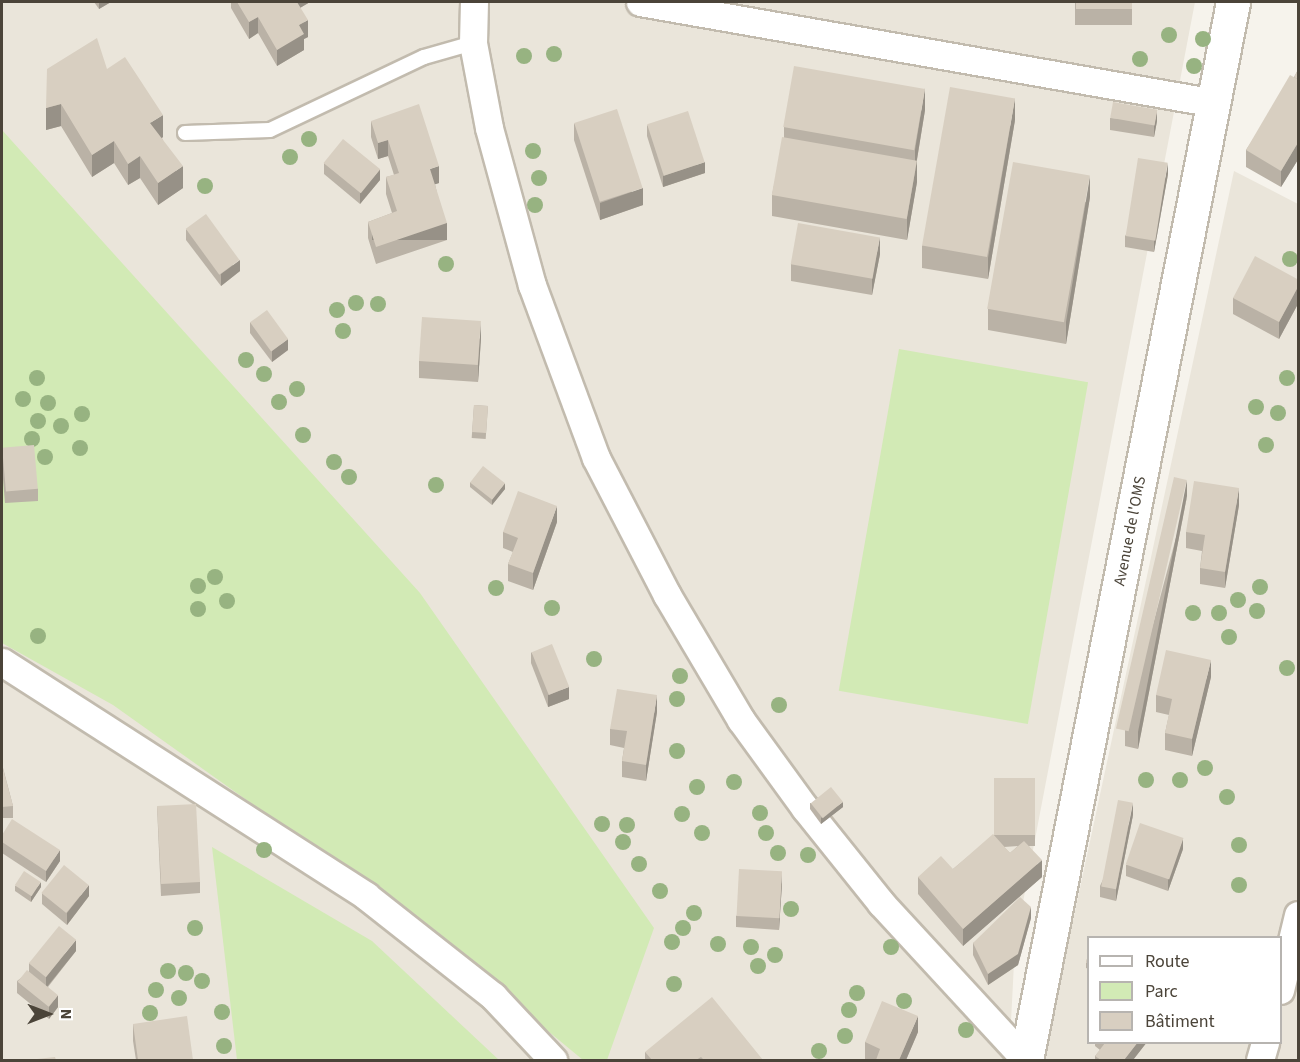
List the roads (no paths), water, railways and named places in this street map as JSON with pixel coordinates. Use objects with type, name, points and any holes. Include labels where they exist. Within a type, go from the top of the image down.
[{"type":"street","points":[[474,2],[473,43],[489,128],[532,285],[596,458],[667,595],[741,720],[805,808],[881,903],[1026,1060]]},
{"type":"street","points":[[640,2],[1215,103]]},
{"type":"street","name":"Avenue de l'OMS","points":[[1026,1060],[1233,2]]},
{"type":"street","points":[[2,662],[366,896],[492,996],[553,1060]]},
{"type":"street","points":[[1282,986],[1299,915]]},
{"type":"street","points":[[1260,1060],[1264,1044]]},
{"type":"lane","points":[[184,133],[270,130],[424,57],[473,43]]},
{"type":"lane","points":[[1282,996],[1299,959]]}]
